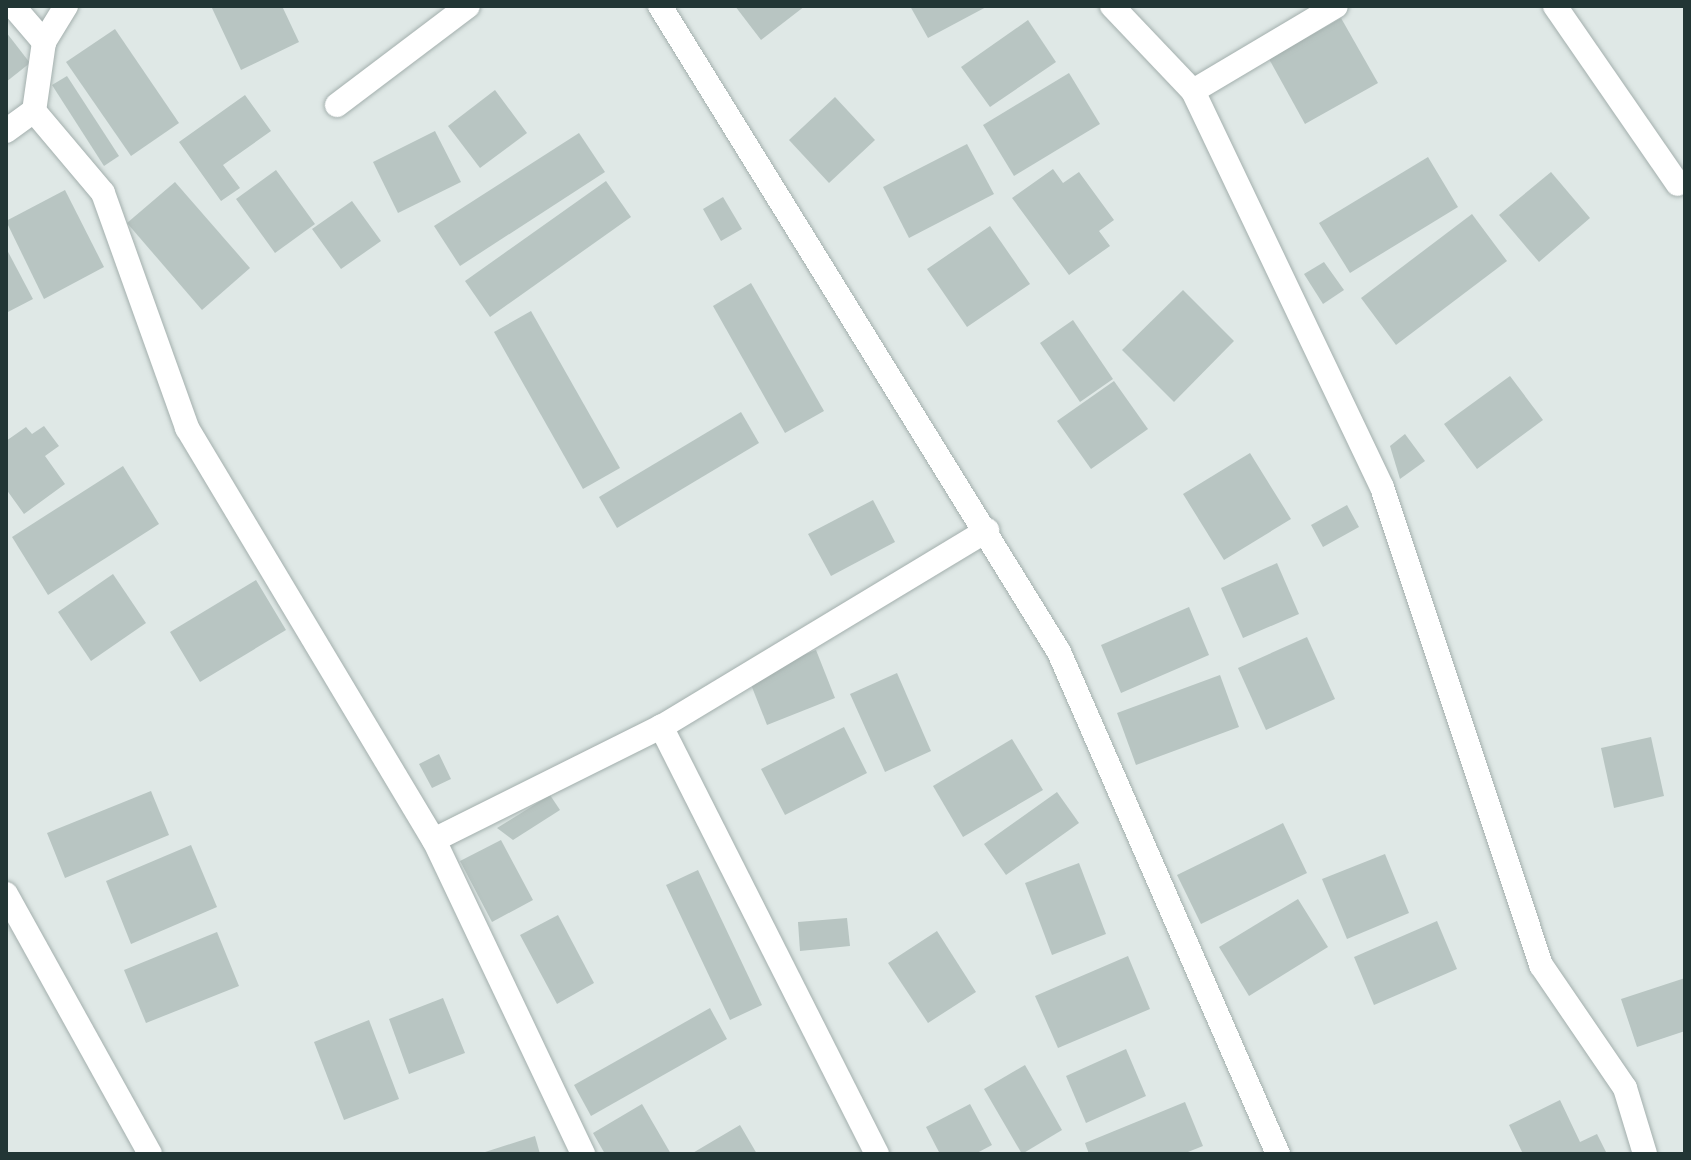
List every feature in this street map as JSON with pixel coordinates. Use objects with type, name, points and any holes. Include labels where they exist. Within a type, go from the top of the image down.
[{"type":"street","points":[[13,6],[44,42]]},
{"type":"street","points":[[6,131],[34,111],[44,42],[66,6]]},
{"type":"street","points":[[337,105],[468,6]]},
{"type":"street","points":[[1112,6],[1193,91],[1382,487],[1541,965],[1625,1088],[1645,1154]]},
{"type":"street","points":[[1193,91],[1336,6]]},
{"type":"street","points":[[1555,6],[1678,184]]},
{"type":"street","points":[[663,7],[987,530],[1059,652],[1278,1154]]},
{"type":"street","points":[[34,111],[103,193],[187,428],[434,840],[583,1154]]},
{"type":"street","points":[[434,840],[661,727],[987,530]]},
{"type":"street","points":[[661,727],[877,1154]]},
{"type":"street","points":[[6,894],[150,1154]]},
{"type":"building","points":[[211,6],[282,6],[299,42],[241,70]]},
{"type":"building","points":[[735,6],[805,6],[761,40]]},
{"type":"building","points":[[910,6],[988,6],[928,38]]},
{"type":"building","points":[[1341,18],[1378,83],[1305,124],[1269,59]]},
{"type":"building","points":[[1028,20],[1056,62],[990,107],[961,67]]},
{"type":"building","points":[[115,29],[179,123],[131,156],[66,62]]},
{"type":"building","points":[[6,32],[30,63],[6,82]]},
{"type":"building","points":[[1069,73],[1100,124],[1014,176],[983,125]]},
{"type":"building","points":[[67,76],[119,156],[104,166],[52,85]]},
{"type":"building","points":[[495,90],[527,133],[480,168],[448,126]]},
{"type":"building","points":[[245,95],[271,131],[223,165],[240,188],[221,201],[179,142]]},
{"type":"building","points":[[835,97],[875,140],[829,183],[789,140]]},
{"type":"building","points":[[435,131],[461,182],[398,213],[373,162]]},
{"type":"building","points":[[579,133],[605,172],[460,266],[434,226]]},
{"type":"building","points":[[967,144],[994,194],[909,238],[883,187]]},
{"type":"building","points":[[1428,157],[1458,207],[1350,273],[1319,223]]},
{"type":"building","points":[[1053,169],[1063,183],[1079,172],[1114,220],[1099,231],[1110,246],[1069,275],[1012,198]]},
{"type":"building","points":[[276,170],[315,224],[275,253],[236,199]]},
{"type":"building","points":[[1551,172],[1590,218],[1539,262],[1499,215]]},
{"type":"building","points":[[606,181],[631,217],[490,317],[465,281]]},
{"type":"building","points":[[175,182],[250,268],[202,310],[127,223]]},
{"type":"building","points":[[65,190],[104,267],[44,299],[6,221]]},
{"type":"building","points":[[723,197],[742,229],[721,241],[703,209]]},
{"type":"building","points":[[352,201],[381,241],[341,269],[312,229]]},
{"type":"building","points":[[1472,214],[1507,261],[1396,345],[1361,298]]},
{"type":"building","points":[[990,226],[1030,284],[967,327],[927,269]]},
{"type":"building","points":[[6,248],[33,299],[6,313]]},
{"type":"building","points":[[1324,262],[1344,290],[1323,304],[1304,274]]},
{"type":"building","points":[[751,283],[824,411],[785,433],[713,306]]},
{"type":"building","points":[[1183,290],[1234,341],[1174,402],[1122,350]]},
{"type":"building","points":[[531,311],[620,468],[583,489],[494,332]]},
{"type":"building","points":[[1073,320],[1113,379],[1080,402],[1040,343]]},
{"type":"building","points":[[1510,376],[1543,420],[1477,469],[1444,424]]},
{"type":"building","points":[[1114,381],[1148,429],[1091,469],[1057,421]]},
{"type":"building","points":[[741,412],[759,443],[617,528],[599,497]]},
{"type":"building","points":[[44,426],[59,446],[45,456],[65,484],[24,514],[6,489],[6,441],[26,427],[32,434]]},
{"type":"building","points":[[1405,434],[1425,461],[1400,479],[1390,446]]},
{"type":"building","points":[[1250,453],[1291,519],[1224,560],[1183,494]]},
{"type":"building","points":[[123,466],[159,524],[48,595],[12,537]]},
{"type":"building","points":[[873,500],[895,542],[831,576],[808,534]]},
{"type":"building","points":[[1347,505],[1359,527],[1323,547],[1311,525]]},
{"type":"building","points":[[1277,563],[1299,614],[1243,638],[1221,588]]},
{"type":"building","points":[[113,574],[146,623],[91,661],[58,612]]},
{"type":"building","points":[[256,580],[286,630],[200,682],[170,632]]},
{"type":"building","points":[[1189,607],[1209,655],[1121,693],[1101,645]]},
{"type":"building","points":[[1307,637],[1335,699],[1266,730],[1238,668]]},
{"type":"building","points":[[816,650],[835,698],[767,725],[748,677]]},
{"type":"building","points":[[897,673],[931,751],[885,772],[850,694]]},
{"type":"building","points":[[1220,675],[1239,727],[1136,765],[1117,713]]},
{"type":"building","points":[[844,727],[867,773],[785,815],[761,769]]},
{"type":"building","points":[[1651,737],[1664,796],[1614,808],[1601,748]]},
{"type":"building","points":[[1012,739],[1043,790],[963,837],[933,786]]},
{"type":"building","points":[[439,754],[451,779],[432,788],[419,764]]},
{"type":"building","points":[[151,791],[169,835],[65,878],[47,833]]},
{"type":"building","points":[[1057,792],[1079,823],[1006,875],[984,844]]},
{"type":"building","points":[[550,795],[560,810],[513,840],[497,828]]},
{"type":"building","points":[[1283,823],[1307,873],[1201,924],[1177,875]]},
{"type":"building","points":[[501,840],[533,900],[492,922],[460,861]]},
{"type":"building","points":[[191,845],[217,907],[131,944],[106,881]]},
{"type":"building","points":[[1385,854],[1409,913],[1347,939],[1322,879]]},
{"type":"building","points":[[1079,863],[1106,934],[1052,955],[1025,883]]},
{"type":"building","points":[[698,870],[762,1005],[730,1020],[666,885]]},
{"type":"building","points":[[1298,899],[1328,947],[1249,996],[1219,947]]},
{"type":"building","points":[[558,915],[594,983],[557,1004],[520,935]]},
{"type":"building","points":[[847,918],[850,946],[800,951],[798,922]]},
{"type":"building","points":[[1437,921],[1457,969],[1374,1005],[1354,957]]},
{"type":"building","points":[[937,931],[976,992],[928,1023],[888,963]]},
{"type":"building","points":[[217,932],[239,986],[146,1023],[124,970]]},
{"type":"building","points":[[1128,956],[1150,1009],[1058,1048],[1035,996]]},
{"type":"building","points":[[1685,978],[1685,1031],[1637,1047],[1621,999]]},
{"type":"building","points":[[443,998],[465,1053],[409,1074],[389,1019]]},
{"type":"building","points":[[710,1008],[727,1039],[591,1116],[574,1085]]},
{"type":"building","points":[[369,1020],[399,1099],[344,1120],[314,1042]]},
{"type":"building","points":[[1126,1049],[1146,1096],[1086,1123],[1066,1076]]},
{"type":"building","points":[[1025,1065],[1062,1130],[1022,1154],[984,1089]]},
{"type":"building","points":[[1560,1100],[1580,1142],[1597,1134],[1607,1154],[1523,1154],[1509,1125]]},
{"type":"building","points":[[1185,1102],[1203,1146],[1183,1154],[1089,1154],[1085,1143]]},
{"type":"building","points":[[642,1104],[671,1154],[605,1154],[593,1133]]},
{"type":"building","points":[[970,1104],[992,1145],[975,1154],[940,1154],[926,1127]]},
{"type":"building","points":[[740,1125],[757,1154],[691,1154]]},
{"type":"building","points":[[535,1136],[540,1154],[482,1154],[482,1153]]}]
